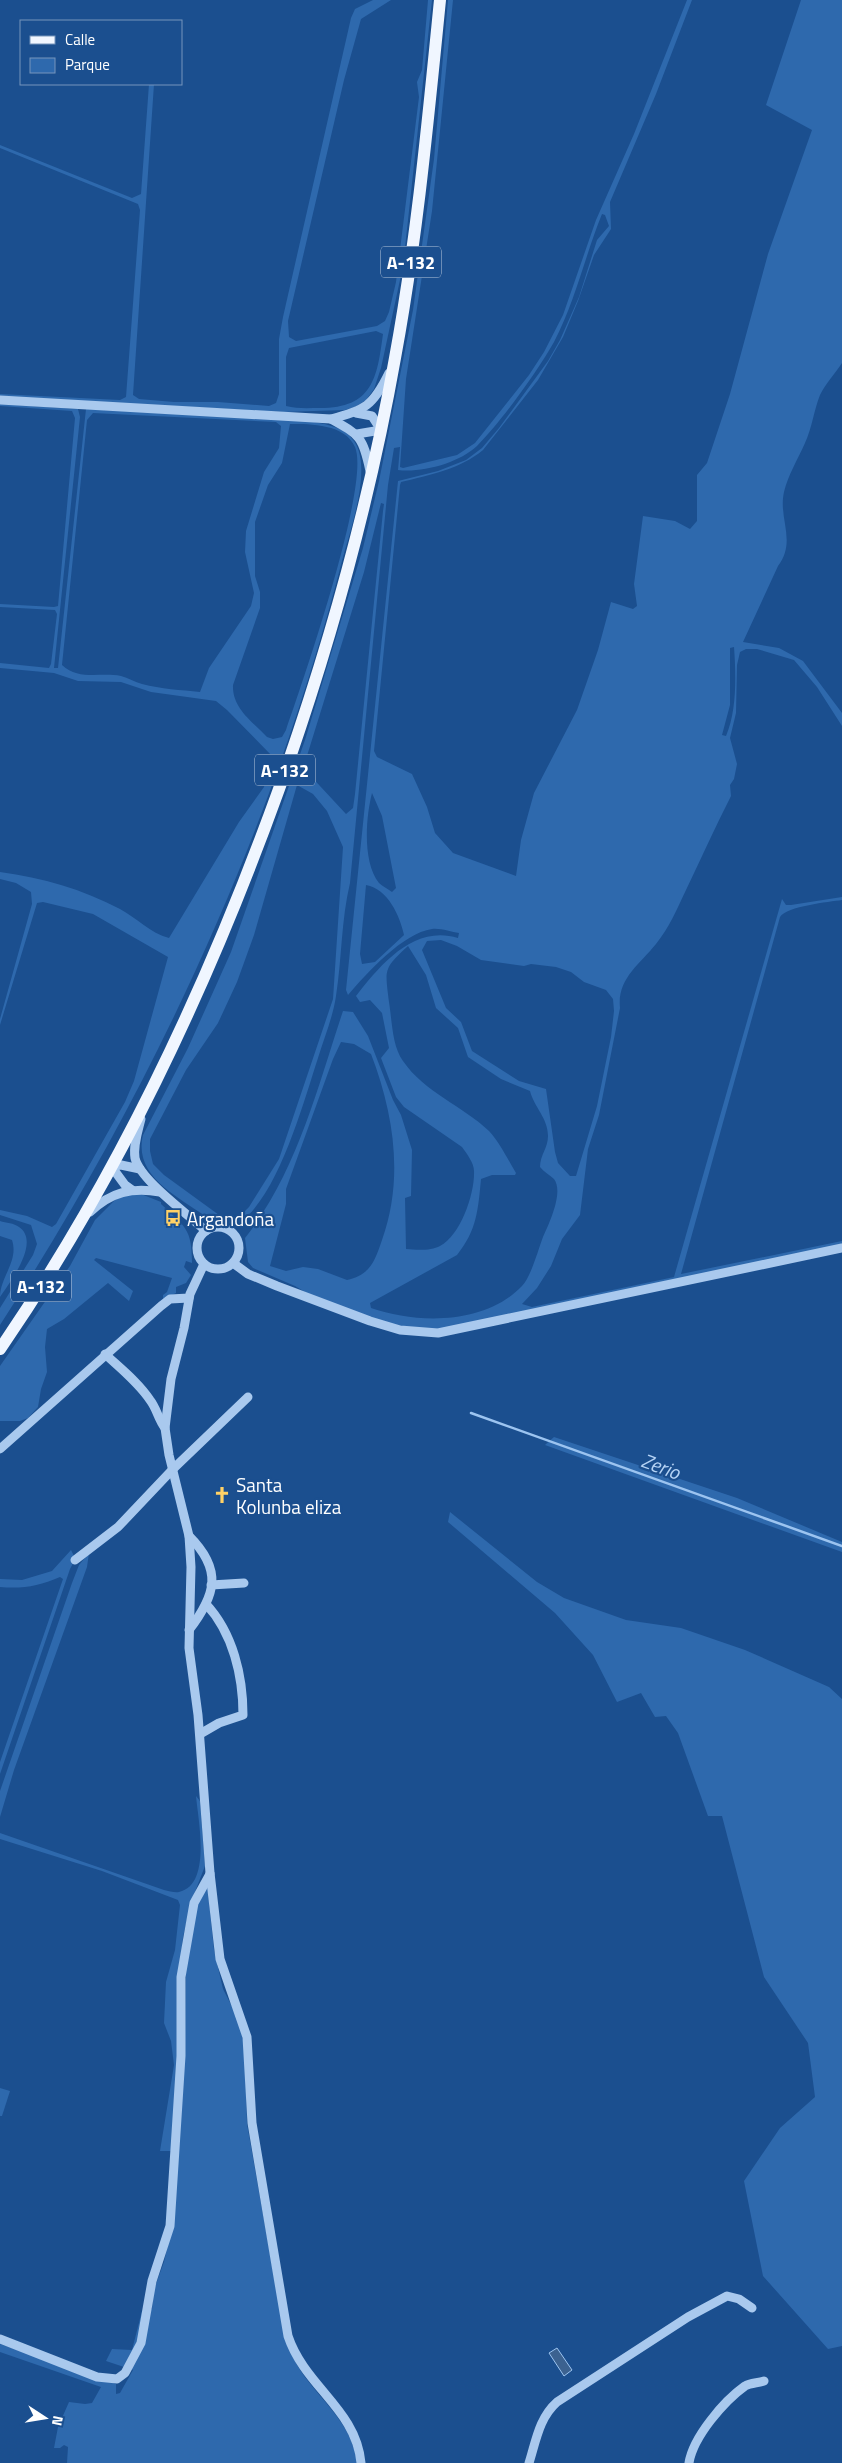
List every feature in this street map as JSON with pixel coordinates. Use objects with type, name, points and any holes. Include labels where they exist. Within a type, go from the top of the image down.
[{"type":"main road","name":"A-132","points":[[0,1349],[80,1222],[149,1095],[198,994],[220,944],[280,786],[311,694],[342,593],[371,477],[395,361],[410,272],[440,0]]},
{"type":"street","points":[[0,400],[331,419],[356,412],[377,394],[395,361]]},
{"type":"street","points":[[356,412],[372,416],[381,430],[358,434]]},
{"type":"street","points":[[331,419],[358,434],[367,455],[371,477]]},
{"type":"street","points":[[149,1095],[135,1141],[135,1158],[140,1169],[160,1192],[179,1206],[206,1231]]},
{"type":"street","points":[[132,1190],[120,1180],[111,1166],[121,1165],[140,1169]]},
{"type":"street","points":[[80,1222],[101,1201],[118,1192],[132,1190],[160,1192]]},
{"type":"street","points":[[212,1228],[225,1228],[235,1235],[239,1250],[233,1263],[219,1270],[204,1264],[197,1250],[199,1239],[206,1231],[212,1228]]},
{"type":"street","points":[[233,1263],[248,1274],[370,1321],[400,1330],[438,1333],[842,1248]]},
{"type":"street","points":[[204,1264],[189,1298],[171,1380],[165,1428],[189,1536],[192,1575],[189,1630],[200,1734],[210,1873],[220,1960],[247,2037],[252,2124],[288,2336],[303,2368],[349,2424],[358,2447],[361,2463]]},
{"type":"street","points":[[0,1450],[105,1354],[170,1299],[189,1298]]},
{"type":"street","points":[[105,1354],[141,1388],[152,1402],[159,1421],[165,1428]]},
{"type":"street","points":[[75,1560],[118,1527],[173,1469],[248,1398]]},
{"type":"street","points":[[189,1536],[204,1552],[213,1577],[202,1613],[189,1630]]},
{"type":"street","points":[[211,1585],[244,1584]]},
{"type":"street","points":[[200,1734],[219,1723],[243,1715],[240,1678],[230,1644],[216,1616],[206,1604]]},
{"type":"street","points":[[0,2340],[97,2377],[117,2380],[125,2373],[141,2343],[152,2281],[170,2226],[181,2056],[181,1977],[194,1903],[210,1873]]},
{"type":"street","points":[[529,2463],[540,2426],[548,2410],[557,2402],[688,2317],[726,2296],[739,2299],[752,2308]]},
{"type":"street","points":[[689,2463],[697,2438],[716,2414],[746,2385],[764,2382]]},
{"type":"green space","points":[[373,0],[391,0],[361,19],[344,80],[288,321],[289,337],[296,341],[377,326],[385,321],[389,312],[396,282],[419,97],[417,82],[422,70],[428,0],[432,0],[403,266],[381,368],[374,389],[366,400],[355,407],[345,410],[283,412],[0,397],[0,394],[120,400],[126,397],[140,210],[138,204],[0,148],[0,145],[132,198],[141,194],[149,85],[154,85],[133,395],[139,399],[174,402],[218,402],[269,406],[276,403],[279,394],[279,339],[283,317],[351,18],[355,9]],"holes":[[[376,331],[383,334],[378,364],[369,388],[362,396],[351,403],[338,407],[320,408],[294,408],[286,406],[286,357],[289,348]]]},
{"type":"green space","points":[[448,0],[453,0],[432,211],[406,379],[400,467],[403,468],[457,455],[475,443],[529,375],[544,352],[563,315],[596,220],[634,134],[687,0],[692,0],[656,94],[610,202],[611,229],[594,255],[578,301],[563,337],[538,380],[483,450],[474,457],[455,467],[401,482],[400,485],[374,751],[377,757],[412,774],[427,807],[435,833],[453,853],[516,876],[521,840],[534,793],[577,710],[598,650],[611,602],[633,609],[637,606],[634,584],[643,516],[675,521],[690,529],[697,521],[697,475],[707,463],[730,394],[768,254],[812,130],[766,105],[801,0],[842,0],[842,363],[820,395],[807,437],[786,486],[783,511],[787,539],[786,548],[743,642],[779,648],[803,661],[842,713],[842,726],[817,687],[794,660],[757,649],[746,649],[740,652],[737,665],[736,713],[730,738],[737,764],[734,779],[730,785],[731,796],[669,925],[661,938],[630,973],[622,989],[599,1115],[588,1149],[580,1215],[562,1239],[551,1266],[537,1288],[522,1304],[532,1307],[674,1277],[782,899],[786,905],[791,905],[842,897],[842,900],[791,910],[780,917],[681,1274],[842,1241],[842,1245],[440,1330],[392,1325],[310,1295],[295,1286],[253,1268],[248,1262],[245,1238],[279,1186],[292,1158],[304,1129],[343,1011],[353,1012],[368,1036],[393,1100],[401,1115],[412,1150],[411,1196],[405,1198],[406,1249],[432,1249],[440,1246],[448,1241],[465,1213],[474,1180],[473,1165],[470,1159],[462,1147],[404,1107],[396,1097],[381,1058],[389,1048],[382,1013],[370,1000],[360,1002],[356,996],[387,960],[399,950],[427,937],[442,935],[458,938],[459,933],[432,929],[409,938],[386,955],[348,995],[346,990],[398,481],[438,471],[466,460],[482,448],[499,428],[548,361],[560,340],[579,297],[597,240],[609,226],[605,215],[602,214],[568,311],[554,342],[538,368],[487,436],[469,452],[450,462],[418,470],[398,470],[400,447],[394,448],[388,485],[350,883],[345,911],[335,1004],[297,1124],[277,1172],[252,1211],[238,1224],[231,1224],[205,1216],[170,1192],[151,1173],[145,1162],[142,1149],[143,1135],[188,1048],[231,952],[305,740],[363,548],[379,481],[413,310],[434,159]],"holes":[[[381,503],[384,504],[355,794],[353,808],[346,814],[307,772],[306,759],[364,572]],[[734,647],[734,704],[726,736],[722,735],[730,705],[730,648]],[[297,785],[313,794],[327,811],[343,847],[333,999],[279,1159],[249,1207],[236,1220],[219,1215],[164,1175],[153,1164],[150,1139],[186,1070],[218,1023],[237,982],[254,935]],[[372,793],[382,816],[396,888],[392,892],[379,883],[370,863],[367,839],[368,814]],[[366,885],[381,892],[392,904],[404,935],[375,962],[362,964],[360,954]],[[441,940],[457,946],[481,960],[524,966],[531,964],[556,967],[571,972],[584,982],[606,990],[613,999],[614,1011],[611,1037],[597,1106],[576,1176],[570,1176],[558,1163],[546,1089],[519,1081],[472,1051],[461,1022],[446,1008],[422,950],[427,941]],[[408,946],[426,975],[436,1008],[458,1028],[468,1057],[501,1079],[530,1091],[546,1124],[548,1136],[540,1167],[554,1179],[557,1185],[552,1216],[531,1270],[522,1286],[507,1299],[489,1308],[450,1318],[409,1317],[371,1308],[370,1303],[457,1255],[473,1228],[481,1179],[492,1175],[515,1175],[516,1173],[489,1131],[422,1082],[399,1055],[393,1033],[387,983],[388,970],[394,960]],[[341,1042],[354,1044],[371,1054],[386,1100],[393,1147],[393,1194],[389,1217],[377,1254],[366,1271],[355,1278],[347,1280],[318,1269],[303,1267],[286,1271],[270,1266],[286,1204],[286,1189],[333,1059]]]},
{"type":"green space","points":[[0,404],[78,409],[80,417],[54,668],[58,668],[86,409],[295,420],[330,425],[346,432],[354,441],[359,453],[361,483],[354,517],[313,662],[280,762],[243,860],[202,957],[157,1052],[108,1145],[0,1325],[0,1308],[33,1255],[37,1244],[31,1225],[0,1215],[0,1210],[27,1216],[52,1227],[56,1224],[125,1102],[134,1081],[168,957],[93,914],[43,902],[37,903],[0,1025],[0,1019],[32,904],[31,892],[16,883],[0,879],[0,872],[47,881],[77,890],[120,909],[156,933],[169,938],[239,822],[264,787],[274,758],[216,701],[151,692],[121,682],[78,681],[54,673],[0,668],[0,663],[49,668],[51,664],[57,614],[55,610],[0,607],[0,604],[58,606],[75,418],[72,411],[0,406]],"holes":[[[93,413],[276,422],[281,426],[279,448],[264,472],[246,531],[245,552],[254,593],[251,606],[209,668],[200,692],[149,686],[121,676],[75,673],[62,665],[87,420]],[[290,424],[317,425],[344,434],[355,447],[357,468],[353,500],[344,541],[306,672],[286,730],[282,737],[273,739],[267,737],[244,714],[236,701],[233,685],[260,608],[260,592],[255,576],[255,522],[268,485],[282,463]]]},
{"type":"green space","points":[[128,1194],[141,1194],[161,1202],[185,1229],[191,1242],[192,1263],[186,1261],[184,1267],[191,1275],[186,1283],[176,1287],[176,1293],[163,1299],[163,1295],[167,1292],[172,1278],[96,1258],[94,1260],[133,1291],[129,1301],[108,1283],[64,1319],[47,1329],[45,1347],[47,1372],[41,1389],[38,1407],[28,1418],[20,1421],[0,1421],[0,1366],[70,1266],[95,1220],[115,1200]]},
{"type":"green space","points":[[0,1221],[19,1227],[25,1234],[27,1242],[22,1262],[0,1297],[13,1255],[13,1248],[12,1240],[0,1236]]},
{"type":"green space","points":[[554,1437],[737,1498],[842,1542],[842,1552],[545,1445]]},
{"type":"green space","points":[[450,1512],[537,1582],[564,1598],[626,1620],[681,1628],[745,1650],[829,1687],[842,1699],[842,2346],[828,2349],[763,2276],[744,2181],[780,2128],[815,2097],[808,2043],[764,1977],[722,1816],[708,1816],[678,1733],[666,1716],[655,1717],[641,1693],[617,1702],[593,1655],[555,1613],[448,1522]]},
{"type":"green space","points":[[71,1550],[74,1556],[77,1556],[70,1569],[0,1774],[0,1762],[63,1579],[60,1577],[38,1585],[16,1588],[0,1587],[0,1579],[22,1580],[52,1571]]},
{"type":"green space","points":[[89,1553],[87,1567],[14,1770],[0,1817],[0,1791],[72,1583],[79,1565]]},
{"type":"green space","points":[[196,1796],[200,1801],[205,1866],[191,1902],[183,1937],[179,1978],[179,2030],[172,2151],[160,2151],[174,2065],[171,2041],[164,2023],[166,1982],[175,1950],[180,1905],[178,1900],[102,1871],[0,1839],[0,1833],[164,1890],[179,1892],[189,1887],[196,1877],[199,1865],[201,1850]]},
{"type":"green space","points":[[207,1882],[214,1950],[223,1989],[239,2020],[245,2050],[247,2124],[284,2333],[300,2370],[345,2429],[355,2450],[357,2463],[67,2463],[68,2447],[64,2445],[60,2448],[54,2448],[58,2427],[69,2402],[92,2403],[101,2387],[0,2352],[0,2344],[116,2384],[116,2394],[120,2393],[133,2370],[106,2361],[112,2349],[132,2350],[142,2311],[152,2309],[153,2292],[164,2262],[172,2227],[185,2039],[186,1969],[197,1906]]},
{"type":"green space","points":[[0,2088],[10,2091],[2,2116],[0,2116]]},
{"type":"shaded area","points":[[557,2348],[572,2370],[564,2376],[549,2353]]},
{"type":"waterway","name":"Zerio","points":[[471,1413],[842,1546]]},
{"type":"place","name":"Argandoña","points":[[173,1218]]},
{"type":"place","name":"Santa Kolunba eliza","points":[[222,1495]]}]
